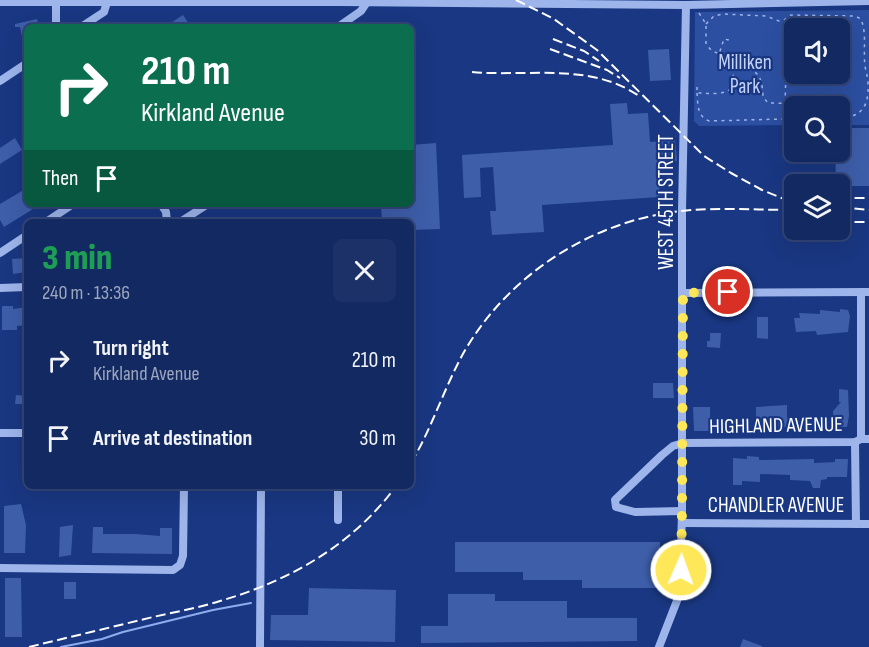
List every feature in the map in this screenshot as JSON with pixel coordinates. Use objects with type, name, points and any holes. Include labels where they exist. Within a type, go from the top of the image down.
[{"type":"street","points":[[0,2],[341,1],[690,4],[867,0]]},
{"type":"street","points":[[56,1],[56,24]]},
{"type":"street","points":[[86,24],[104,12],[107,2]]},
{"type":"street","points":[[342,24],[362,11],[367,2]]},
{"type":"street","name":"WEST 45TH STREET","points":[[659,647],[680,593],[683,443],[682,211],[690,4]]},
{"type":"street","points":[[0,81],[24,65]]},
{"type":"street","points":[[50,219],[68,207]]},
{"type":"street","points":[[185,219],[203,207]]},
{"type":"street","points":[[0,253],[24,237]]},
{"type":"street","points":[[0,288],[24,287]]},
{"type":"street","points":[[683,293],[865,292],[862,440],[856,524]]},
{"type":"street","points":[[0,433],[24,433]]},
{"type":"street","name":"HIGHLAND AVENUE","points":[[683,443],[862,440]]},
{"type":"street","points":[[682,511],[635,512],[616,507],[615,500],[662,455],[673,446],[683,443]]},
{"type":"street","points":[[0,568],[173,570],[180,565],[183,556],[184,489]]},
{"type":"street","points":[[260,647],[261,489]]},
{"type":"street","points":[[338,489],[338,520]]},
{"type":"street","name":"CHANDLER AVENUE","points":[[682,523],[869,524]]},
{"type":"path","points":[[690,4],[706,24],[706,44],[711,50],[726,61],[727,67],[751,69],[759,75],[765,101],[772,104],[784,104]]},
{"type":"path","points":[[706,24],[714,16],[723,14],[766,16],[779,21],[791,15],[855,16],[861,19],[864,27],[865,66],[869,86],[863,109],[850,117]]},
{"type":"path","points":[[719,54],[722,40],[729,40]]},
{"type":"path","points":[[698,93],[730,91],[734,67]]},
{"type":"path","points":[[697,87],[700,114],[709,122],[784,119]]},
{"type":"green space","name":"Milliken Park","points":[[869,10],[869,125],[850,125],[850,96],[784,96],[784,125],[699,126],[694,121],[695,12]]},
{"type":"building","points":[[183,15],[189,24],[173,24],[172,22]]},
{"type":"building","points":[[37,19],[38,24],[24,24],[24,46],[20,27],[15,27],[15,24]]},
{"type":"building","points":[[669,49],[671,80],[650,81],[648,50]]},
{"type":"building","points":[[627,103],[628,114],[648,113],[650,142],[675,140],[677,161],[658,163],[660,197],[542,205],[544,232],[492,235],[490,211],[496,211],[493,167],[480,168],[481,197],[464,198],[462,155],[613,145],[610,104]]},
{"type":"building","points":[[850,128],[869,128],[869,186],[850,186],[850,174],[836,174],[835,162],[850,162]]},
{"type":"building","points":[[15,138],[22,150],[0,164],[0,148]]},
{"type":"building","points":[[436,143],[440,229],[414,230],[414,219],[382,219],[381,207],[414,207],[414,145]]},
{"type":"building","points":[[24,190],[24,207],[33,209],[4,227],[0,220],[0,204]]},
{"type":"building","points":[[24,258],[24,272],[13,274],[12,259]]},
{"type":"building","points":[[2,306],[13,306],[13,309],[24,307],[24,325],[17,326],[17,330],[2,330]]},
{"type":"building","points":[[840,309],[848,310],[850,316],[848,332],[817,335],[816,331],[796,332],[794,318],[800,318],[799,313],[820,314],[820,310],[840,312]]},
{"type":"building","points":[[757,317],[768,317],[768,339],[757,338]]},
{"type":"building","points":[[710,333],[721,333],[720,348],[707,347]]},
{"type":"building","points":[[653,383],[673,383],[674,398],[653,398]]},
{"type":"building","points":[[839,389],[848,390],[847,427],[834,427],[833,411],[841,402],[839,402]]},
{"type":"building","points":[[16,395],[24,396],[24,404],[15,404]]},
{"type":"building","points":[[787,405],[787,418],[791,418],[791,427],[756,424],[756,407]]},
{"type":"building","points":[[693,407],[710,407],[710,431],[694,431]]},
{"type":"building","points":[[747,456],[759,457],[759,460],[814,459],[814,463],[848,459],[847,477],[827,477],[821,480],[820,488],[813,488],[810,481],[790,480],[790,475],[760,474],[760,482],[742,481],[742,485],[733,485],[733,458],[747,459]]},
{"type":"building","points":[[21,504],[26,525],[25,553],[4,553],[4,506]]},
{"type":"building","points":[[73,525],[71,555],[59,557],[60,527]]},
{"type":"building","points":[[93,527],[103,527],[103,534],[160,536],[160,528],[172,528],[172,554],[92,553]]},
{"type":"building","points":[[455,542],[660,542],[660,588],[582,588],[582,580],[523,580],[523,572],[455,572]]},
{"type":"building","points":[[5,578],[21,578],[22,637],[5,637]]},
{"type":"building","points":[[64,582],[76,582],[76,599],[64,599]]},
{"type":"building","points":[[309,588],[396,590],[395,642],[270,640],[271,615],[308,615]]},
{"type":"building","points":[[448,594],[495,594],[495,601],[567,601],[567,618],[637,618],[637,641],[421,643],[421,626],[448,626]]},
{"type":"building","points":[[743,639],[762,646],[762,647],[740,647]]},
{"type":"waterway","points":[[61,647],[251,603]]},
{"type":"railway","points":[[516,0],[554,19],[597,50],[704,156],[762,190],[784,199]]},
{"type":"railway","points":[[553,39],[584,51],[599,61]]},
{"type":"railway","points":[[550,49],[607,70],[620,78]]},
{"type":"railway","points":[[472,72],[579,75],[620,85],[639,96]]},
{"type":"railway","points":[[850,198],[869,198]]},
{"type":"railway","points":[[850,208],[869,210]]},
{"type":"railway","points":[[414,457],[464,352],[483,324],[504,298],[556,256],[585,239],[616,226],[648,217],[710,209],[784,210]]},
{"type":"railway","points":[[850,222],[869,222]]},
{"type":"railway","points":[[29,647],[203,606],[271,583],[318,558],[340,543],[379,507],[394,489]]},
{"type":"route","points":[[681,570],[683,293],[728,292]]}]
